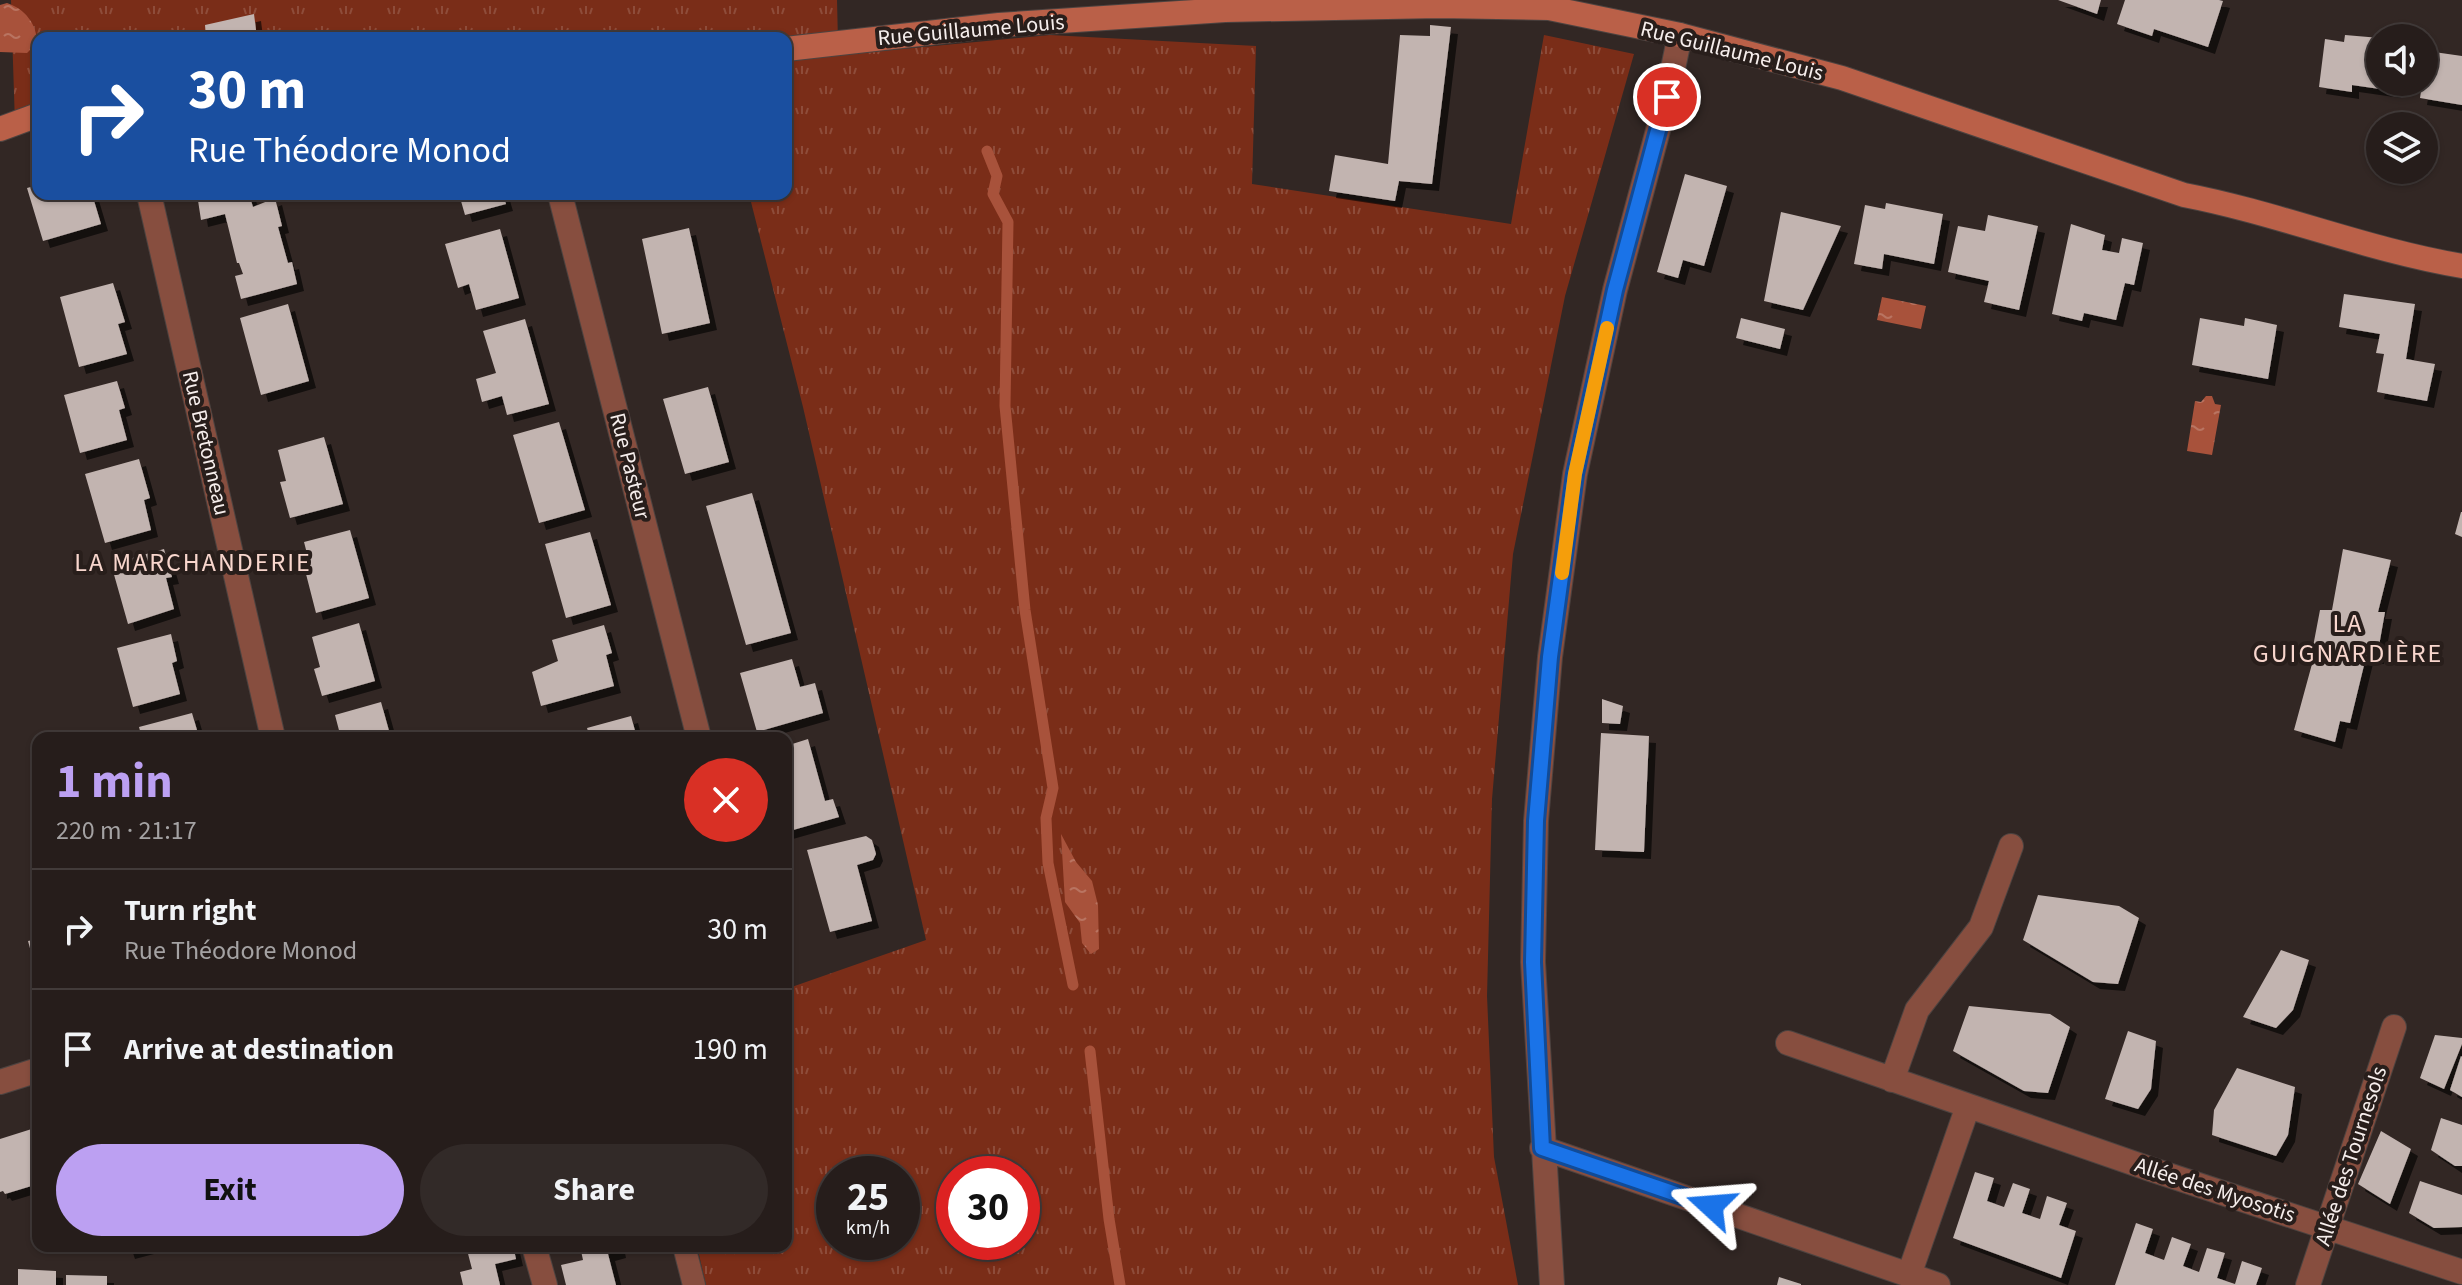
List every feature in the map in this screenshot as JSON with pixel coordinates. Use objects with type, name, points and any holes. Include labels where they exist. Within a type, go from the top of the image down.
[{"type":"street","name":"Rue Guillaume Louis","points":[[792,48],[999,25],[1225,10],[1439,6],[1549,8],[1680,35],[1842,78],[2184,195],[2219,201],[2409,257],[2462,266]]},
{"type":"street","points":[[1552,1285],[1533,962],[1536,821],[1550,657],[1578,459],[1615,290],[1667,97],[1680,35]]},
{"type":"street","points":[[0,129],[32,117]]},
{"type":"street","name":"Rue Bretonneau","points":[[150,200],[272,732]]},
{"type":"street","name":"Rue Pasteur","points":[[562,200],[697,732]]},
{"type":"street","points":[[1892,1080],[1917,1010],[1981,927],[2011,846]]},
{"type":"street","name":"Allée des Tournesols","points":[[2308,1285],[2394,1027]]},
{"type":"street","name":"Allée des Myosotis","points":[[1788,1043],[2462,1272]]},
{"type":"street","points":[[0,1082],[32,1072]]},
{"type":"street","points":[[1909,1275],[1968,1106]]},
{"type":"street","points":[[1542,1148],[1938,1285]]},
{"type":"street","points":[[536,1252],[545,1285]]},
{"type":"lane","points":[[686,1252],[694,1285]]},
{"type":"green space","points":[[11,0],[837,0],[838,43],[792,39],[792,32],[32,32],[32,117],[15,124]]},
{"type":"green space","points":[[1050,35],[1256,46],[1252,184],[1511,224],[1544,35],[1634,54],[1565,296],[1513,554],[1492,799],[1487,996],[1494,1157],[1518,1285],[706,1285],[698,1252],[792,1252],[792,987],[926,940],[803,407],[751,200],[792,200],[792,59]]},
{"type":"water","points":[[7,3],[13,6],[24,13],[32,24],[35,32],[32,32],[32,48],[27,53],[0,52],[0,5]]},
{"type":"water","points":[[1882,297],[1926,306],[1921,329],[1877,320]]},
{"type":"water","points":[[2206,396],[2212,396],[2215,404],[2221,405],[2212,455],[2187,451],[2195,401],[2201,402]]},
{"type":"water","points":[[1061,834],[1076,862],[1092,881],[1098,905],[1099,949],[1091,954],[1082,943],[1080,923],[1065,902]]},
{"type":"building","points":[[2058,0],[2101,0],[2097,14]]},
{"type":"building","points":[[2125,0],[2223,1],[2208,47],[2154,29],[2152,36],[2117,24]]},
{"type":"building","points":[[254,14],[256,32],[206,32],[205,25]]},
{"type":"building","points":[[1430,25],[1451,27],[1432,184],[1399,181],[1395,201],[1329,191],[1335,155],[1388,164],[1400,35],[1430,36]]},
{"type":"building","points":[[2345,35],[2366,37],[2366,87],[2352,85],[2352,92],[2319,87],[2325,39],[2344,42]]},
{"type":"building","points":[[2438,53],[2462,56],[2462,105],[2420,98],[2438,96]]},
{"type":"building","points":[[1685,174],[1727,186],[1704,266],[1683,260],[1678,278],[1657,272]]},
{"type":"building","points":[[32,187],[32,200],[94,200],[101,224],[43,241],[27,188]]},
{"type":"building","points":[[198,200],[251,200],[253,207],[276,200],[282,226],[278,227],[297,284],[241,299],[235,276],[243,274],[237,263],[225,214],[201,220]]},
{"type":"building","points":[[461,200],[505,200],[506,204],[465,215]]},
{"type":"building","points":[[1886,203],[1943,214],[1934,264],[1884,254],[1882,269],[1854,264],[1865,205],[1885,209]]},
{"type":"building","points":[[1781,212],[1841,226],[1803,310],[1764,301]]},
{"type":"building","points":[[1988,215],[2038,226],[2019,310],[1984,302],[1989,281],[1948,272],[1958,226],[1985,231]]},
{"type":"building","points":[[2071,224],[2105,235],[2102,250],[2119,253],[2122,238],[2143,243],[2134,285],[2125,283],[2116,320],[2084,313],[2082,321],[2052,314]]},
{"type":"building","points":[[689,228],[710,323],[662,334],[642,239]]},
{"type":"building","points":[[500,229],[519,298],[476,310],[469,284],[458,288],[445,244]]},
{"type":"building","points":[[113,283],[125,322],[118,324],[127,354],[79,367],[60,297]]},
{"type":"building","points":[[2344,294],[2415,304],[2406,359],[2435,364],[2427,401],[2377,392],[2384,354],[2376,353],[2380,334],[2339,327]]},
{"type":"building","points":[[288,304],[309,381],[261,395],[240,318]]},
{"type":"building","points":[[1741,318],[1785,329],[1780,349],[1736,338]]},
{"type":"building","points":[[2200,318],[2244,326],[2245,318],[2277,325],[2268,379],[2192,365]]},
{"type":"building","points":[[525,319],[549,404],[507,415],[502,396],[482,402],[476,379],[496,373],[483,331]]},
{"type":"building","points":[[117,381],[125,408],[119,410],[127,440],[80,453],[64,395]]},
{"type":"building","points":[[708,387],[729,462],[685,474],[663,399]]},
{"type":"building","points":[[559,422],[585,510],[539,523],[513,435]]},
{"type":"building","points":[[324,437],[343,504],[290,518],[280,482],[286,481],[278,450]]},
{"type":"building","points":[[139,459],[150,498],[144,500],[151,530],[105,543],[85,474]]},
{"type":"building","points":[[752,493],[791,633],[746,645],[706,506]]},
{"type":"building","points":[[2462,512],[2462,537],[2455,534]]},
{"type":"building","points":[[350,530],[369,598],[316,613],[306,574],[312,573],[304,542]]},
{"type":"building","points":[[590,532],[611,605],[566,618],[545,544]]},
{"type":"building","points":[[164,549],[172,577],[166,578],[174,609],[128,624],[111,564]]},
{"type":"building","points":[[2343,549],[2391,560],[2378,612],[2385,612],[2377,657],[2366,657],[2350,723],[2340,721],[2335,742],[2294,730],[2315,653],[2312,652],[2320,610],[2332,610]]},
{"type":"building","points":[[359,623],[375,681],[322,696],[314,669],[320,667],[312,637]]},
{"type":"building","points":[[604,625],[612,653],[606,655],[614,686],[541,706],[532,672],[558,661],[552,640]]},
{"type":"building","points":[[171,634],[177,661],[172,663],[180,694],[133,707],[117,648]]},
{"type":"building","points":[[792,659],[800,687],[815,683],[823,713],[757,732],[740,673]]},
{"type":"building","points":[[1602,699],[1623,706],[1620,724],[1602,723]]},
{"type":"building","points":[[381,702],[389,732],[339,732],[335,715]]},
{"type":"building","points":[[192,713],[198,732],[140,732],[139,727]]},
{"type":"building","points":[[631,716],[635,732],[588,732],[587,728]]},
{"type":"building","points":[[1601,733],[1649,736],[1644,852],[1595,850]]},
{"type":"building","points":[[808,739],[825,801],[833,799],[839,817],[792,830],[792,744]]},
{"type":"building","points":[[866,836],[872,840],[876,854],[873,860],[857,865],[872,921],[830,932],[807,850]]},
{"type":"building","points":[[2038,895],[2119,906],[2139,918],[2118,984],[2093,982],[2023,940]]},
{"type":"building","points":[[2281,950],[2309,960],[2293,1010],[2276,1028],[2243,1017]]},
{"type":"building","points":[[1969,1006],[2050,1014],[2070,1027],[2048,1093],[2024,1091],[1953,1051]]},
{"type":"building","points":[[2128,1031],[2156,1041],[2151,1089],[2138,1109],[2105,1099]]},
{"type":"building","points":[[2435,1035],[2462,1038],[2444,1089],[2420,1078]]},
{"type":"building","points":[[2462,1057],[2462,1097],[2450,1090]]},
{"type":"building","points":[[2237,1068],[2295,1087],[2288,1135],[2276,1156],[2212,1135],[2214,1110]]},
{"type":"building","points":[[2441,1118],[2462,1125],[2462,1166],[2455,1166],[2431,1150]]},
{"type":"building","points":[[32,1129],[32,1186],[5,1194],[0,1192],[0,1139]]},
{"type":"building","points":[[2381,1131],[2411,1149],[2390,1204],[2358,1184]]},
{"type":"building","points":[[1975,1172],[1994,1178],[1987,1201],[2004,1207],[2013,1183],[2030,1189],[2022,1213],[2040,1219],[2047,1196],[2067,1203],[2059,1225],[2076,1231],[2061,1278],[1953,1238]]},
{"type":"building","points":[[2420,1181],[2462,1195],[2462,1227],[2434,1228],[2409,1213]]},
{"type":"building","points":[[2136,1223],[2153,1229],[2145,1253],[2164,1260],[2172,1237],[2191,1244],[2183,1266],[2199,1272],[2207,1248],[2225,1253],[2217,1278],[2235,1284],[2242,1261],[2262,1268],[2256,1285],[2115,1285]]},
{"type":"building","points":[[468,1252],[514,1252],[516,1259],[495,1264],[500,1285],[463,1285],[460,1272],[472,1269]]},
{"type":"building","points":[[581,1252],[615,1252],[608,1254],[616,1285],[566,1285],[561,1265],[583,1260]]},
{"type":"building","points":[[18,1269],[56,1271],[56,1285],[18,1285]]},
{"type":"building","points":[[66,1275],[107,1276],[107,1285],[66,1285]]},
{"type":"building","points":[[1779,1277],[1801,1284],[1801,1285],[1777,1285]]},
{"type":"waterway","points":[[987,151],[997,176],[993,194],[1008,222],[1005,406],[1025,610],[1053,788],[1046,818],[1048,863],[1073,985]]},
{"type":"waterway","points":[[1090,1051],[1109,1219],[1120,1285]]},
{"type":"slow traffic","points":[[1562,573],[1575,474],[1607,328]]},
{"type":"district","name":"LA MARCHANDERIE","points":[[193,562]]},
{"type":"district","name":"LA GUIGNARDIÈRE","points":[[2348,638]]},
{"type":"route","points":[[1667,97],[1615,290],[1575,474],[1550,657],[1536,821],[1533,962],[1542,1148],[1711,1206]]}]
